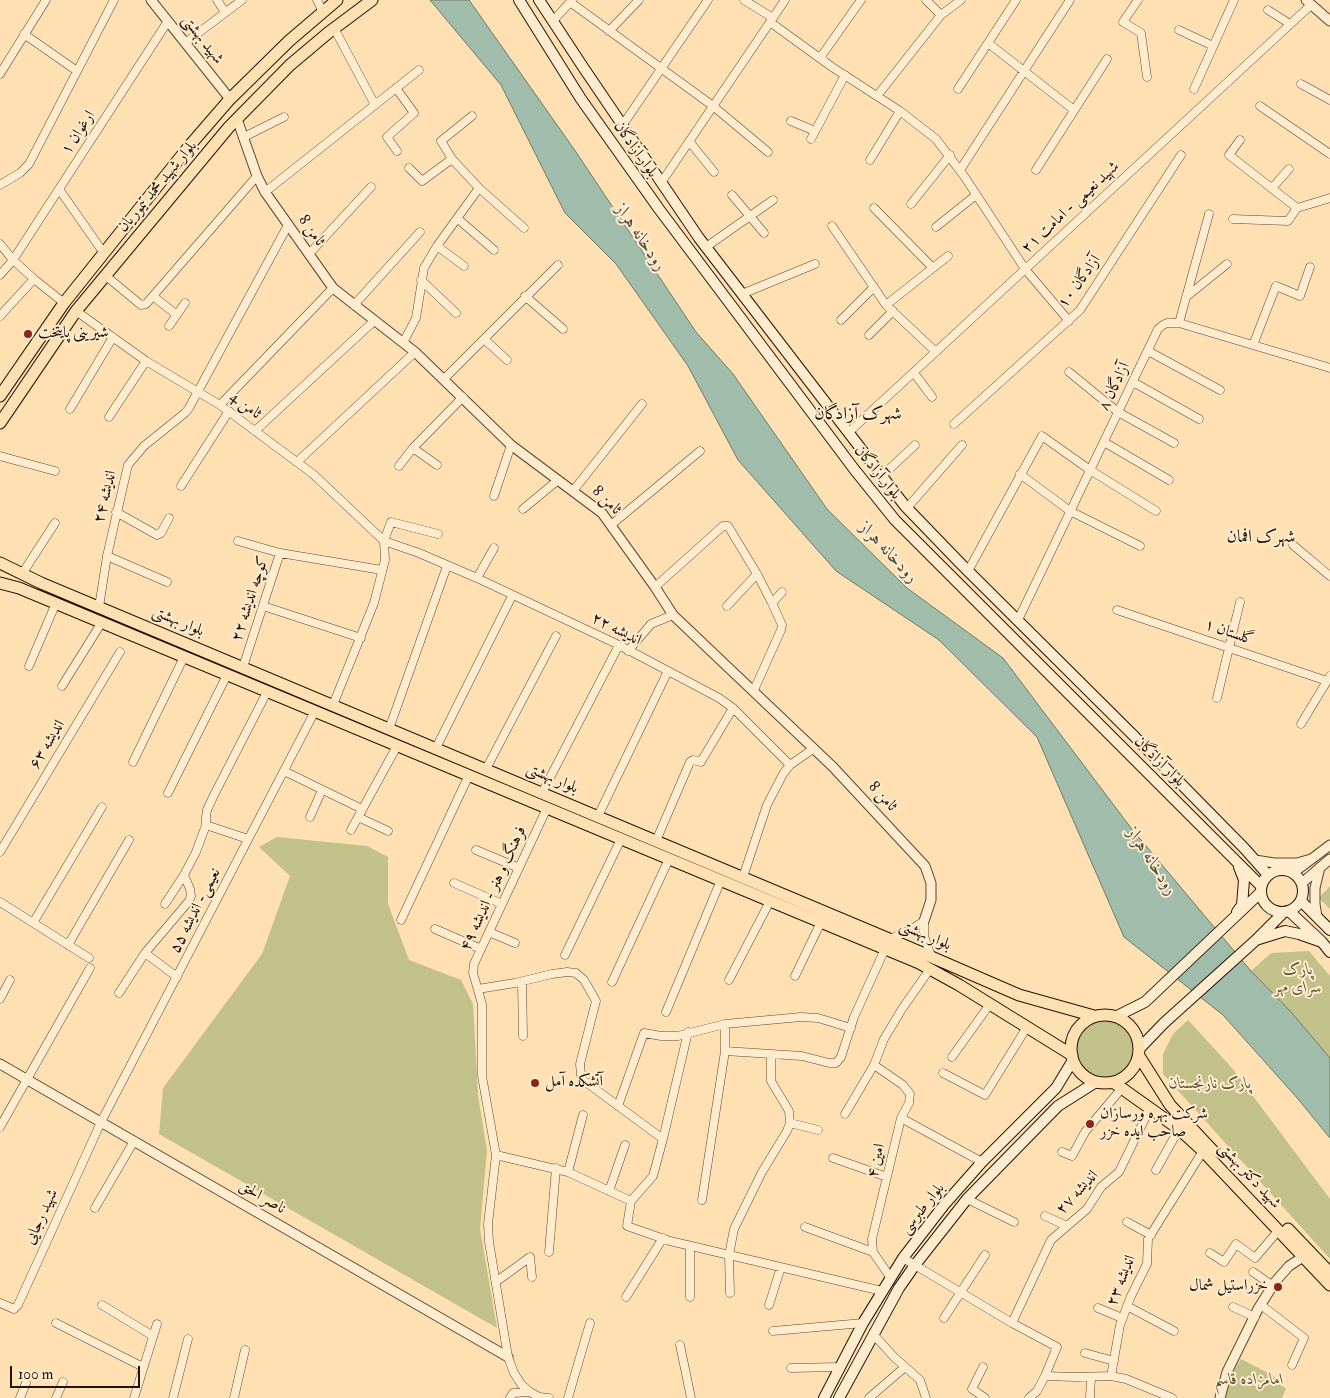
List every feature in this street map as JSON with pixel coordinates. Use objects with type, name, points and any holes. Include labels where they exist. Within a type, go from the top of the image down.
[{"type":"main road","name":"بلوار شهید محمد تیموریان","points":[[0,396],[64,303],[103,252],[230,99],[289,41],[337,0]]},
{"type":"main road","name":"بلوار شهید محمد تیموریان","points":[[0,423],[76,311],[237,119],[290,65],[334,28],[372,0]]},
{"type":"main road","name":"بلوار آزادگان","points":[[518,0],[568,79],[653,201],[854,469],[895,520],[1238,862],[1260,890]]},
{"type":"main road","name":"بلوار آزادگان","points":[[539,0],[622,126],[706,247],[907,508],[1130,731],[1268,875]]},
{"type":"main road","points":[[323,12],[334,28]]},
{"type":"main road","points":[[311,22],[321,39]]},
{"type":"main road","points":[[568,79],[583,67]]},
{"type":"main road","points":[[132,216],[137,226],[145,227]]},
{"type":"main road","points":[[112,241],[122,243],[125,247],[124,253]]},
{"type":"main road","name":"بلوار بهشتی","points":[[1,564],[99,607],[743,877],[888,944],[990,1004],[1073,1058]]},
{"type":"main road","name":"بلوار بهشتی","points":[[0,583],[19,588],[56,603],[821,922],[931,956],[1019,995],[1094,1016]]},
{"type":"main road","points":[[1100,725],[1110,712]]},
{"type":"main road","points":[[1118,743],[1130,731]]},
{"type":"main road","points":[[469,775],[474,764]]},
{"type":"main road","points":[[481,781],[486,770]]},
{"type":"main road","points":[[1234,918],[1242,905],[1244,880],[1238,862]]},
{"type":"main road","points":[[1117,1016],[1144,1002],[1234,918],[1260,890],[1268,875],[1280,870],[1293,873],[1302,883],[1301,901],[1296,907],[1286,912],[1164,1023],[1139,1052]]},
{"type":"main road","points":[[1260,890],[1263,901],[1268,908],[1276,912],[1286,912],[1322,942],[1330,952]]},
{"type":"main road","points":[[1301,901],[1330,930]]},
{"type":"main road","points":[[1256,940],[1285,931],[1322,942]]},
{"type":"main road","points":[[1094,1016],[1117,1016],[1126,1021],[1138,1038],[1139,1052],[1136,1065],[1117,1085],[1096,1082],[1082,1074],[1073,1058],[1071,1046],[1074,1036],[1078,1028],[1085,1021],[1094,1016]]},
{"type":"main road","name":"شهید دکتر بهشتی","points":[[1139,1052],[1170,1104],[1330,1273]]},
{"type":"main road","name":"بلوار طبرسی","points":[[824,1398],[863,1323],[903,1258],[982,1162],[1056,1088],[1073,1058]]},
{"type":"main road","name":"بلوار طبرسی","points":[[839,1398],[900,1288],[915,1265],[967,1199],[1058,1106],[1096,1082]]},
{"type":"main road","name":"شهید دکتر بهشتی","points":[[1117,1085],[1179,1130],[1203,1151],[1330,1285]]},
{"type":"street","points":[[0,74],[46,0]]},
{"type":"street","points":[[0,185],[20,173],[29,164],[114,0]]},
{"type":"street","name":"شهید بهشتی","points":[[151,0],[230,99]]},
{"type":"street","points":[[217,0],[225,12]]},
{"type":"street","points":[[185,43],[242,0]]},
{"type":"street","points":[[317,0],[323,12]]},
{"type":"street","points":[[609,31],[639,0]]},
{"type":"street","points":[[622,126],[708,0]]},
{"type":"street","points":[[744,0],[820,58],[928,132],[950,155],[1025,269],[1068,321]]},
{"type":"street","points":[[661,182],[785,0]]},
{"type":"street","points":[[820,58],[861,0]]},
{"type":"street","points":[[926,0],[941,15]]},
{"type":"street","points":[[877,96],[941,15],[962,0]]},
{"type":"street","points":[[958,89],[1016,0]]},
{"type":"street","points":[[960,170],[1070,0]]},
{"type":"street","points":[[1138,0],[1123,22],[1140,33],[1148,77]]},
{"type":"street","points":[[1194,89],[1233,2],[1223,0]]},
{"type":"street","points":[[553,21],[571,1],[609,31],[713,106],[768,152]]},
{"type":"street","points":[[1308,2],[1330,20]]},
{"type":"street","name":"شهید نعیمی - امامت ۲۱","points":[[849,432],[1290,24],[1308,2]]},
{"type":"street","points":[[1268,10],[1290,24]]},
{"type":"street","name":"ارغوان ۱","points":[[0,275],[13,260],[168,21]]},
{"type":"street","points":[[334,28],[375,104]]},
{"type":"street","points":[[1179,30],[1214,46]]},
{"type":"street","points":[[24,34],[77,71]]},
{"type":"street","points":[[988,43],[1074,110]]},
{"type":"street","points":[[1036,170],[1108,60]]},
{"type":"street","points":[[265,192],[419,70]]},
{"type":"street","points":[[811,139],[845,75]]},
{"type":"street","points":[[1301,84],[1330,100]]},
{"type":"street","points":[[396,88],[414,113],[386,137],[397,151]]},
{"type":"street","points":[[1260,106],[1330,154]]},
{"type":"street","points":[[870,160],[900,111]]},
{"type":"street","points":[[472,116],[440,141],[452,158],[479,188],[524,228]]},
{"type":"street","points":[[244,137],[284,117]]},
{"type":"street","name":"ثامن 8","points":[[237,119],[257,176],[265,192],[333,288],[415,352],[511,445],[602,513],[673,614],[754,690],[813,749],[834,766],[925,866],[931,883],[931,900],[924,921]]},
{"type":"street","points":[[791,120],[815,131]]},
{"type":"street","points":[[1240,140],[1229,155],[1297,208]]},
{"type":"street","points":[[689,141],[714,172]]},
{"type":"street","points":[[911,204],[950,155]]},
{"type":"street","name":"آزادگان ۱۰","points":[[954,424],[1080,310],[1181,155]]},
{"type":"street","points":[[409,168],[422,181],[452,158]]},
{"type":"street","points":[[1272,188],[1289,169]]},
{"type":"street","points":[[106,276],[144,306],[257,176]]},
{"type":"street","points":[[309,254],[371,186]]},
{"type":"street","points":[[403,342],[416,318],[424,268],[437,246],[479,188]]},
{"type":"street","points":[[59,189],[103,252]]},
{"type":"street","points":[[936,227],[976,195]]},
{"type":"street","points":[[732,196],[764,233]]},
{"type":"street","points":[[1233,219],[1288,221],[1297,208],[1330,198]]},
{"type":"street","points":[[706,247],[773,200]]},
{"type":"street","points":[[874,208],[933,268]]},
{"type":"street","points":[[1209,214],[1179,323],[1330,368]]},
{"type":"street","points":[[458,219],[494,250]]},
{"type":"street","name":"اندیشه ۲۴","points":[[99,607],[106,556],[128,466],[144,446],[185,413],[288,225]]},
{"type":"street","points":[[832,226],[886,305],[936,352]]},
{"type":"street","points":[[354,305],[420,232]]},
{"type":"street","points":[[0,244],[13,260],[64,303]]},
{"type":"street","points":[[437,246],[464,266]]},
{"type":"street","points":[[886,305],[948,256]]},
{"type":"street","points":[[444,379],[558,264]]},
{"type":"street","points":[[742,294],[815,264]]},
{"type":"street","points":[[1186,296],[1227,264]]},
{"type":"street","points":[[1253,345],[1276,286],[1300,296],[1310,267]]},
{"type":"street","points":[[0,316],[34,279]]},
{"type":"street","points":[[421,280],[456,313]]},
{"type":"street","points":[[841,320],[874,287]]},
{"type":"street","points":[[220,405],[333,288]]},
{"type":"street","points":[[154,296],[177,315]]},
{"type":"street","points":[[525,296],[563,328]]},
{"type":"street","points":[[169,326],[186,302]]},
{"type":"street","name":"ثامن 4","points":[[76,311],[146,361],[229,411],[313,474],[384,541]]},
{"type":"street","points":[[869,335],[893,311]]},
{"type":"street","points":[[255,431],[374,321]]},
{"type":"street","name":"آزادگان ۸","points":[[1018,620],[1158,329],[1167,323],[1179,323]]},
{"type":"street","points":[[70,409],[113,337]]},
{"type":"street","points":[[484,339],[507,360]]},
{"type":"street","points":[[1148,351],[1220,390]]},
{"type":"street","points":[[297,462],[415,352]]},
{"type":"street","points":[[109,417],[146,361]]},
{"type":"street","points":[[1069,372],[1118,412],[1174,443]]},
{"type":"street","points":[[914,373],[932,397]]},
{"type":"street","points":[[1132,382],[1199,419]]},
{"type":"street","points":[[400,466],[414,448],[463,397]]},
{"type":"street","points":[[573,491],[642,404]]},
{"type":"street","points":[[181,486],[229,411]]},
{"type":"street","points":[[968,571],[1042,436],[1090,470],[1156,511]]},
{"type":"street","points":[[1104,442],[1169,480]]},
{"type":"street","points":[[494,496],[511,445]]},
{"type":"street","points":[[882,476],[915,445]]},
{"type":"street","points":[[907,508],[962,445]]},
{"type":"street","points":[[414,448],[437,465]]},
{"type":"street","points":[[611,525],[700,451]]},
{"type":"street","points":[[0,456],[55,471]]},
{"type":"street","points":[[1020,474],[1070,512],[1140,546]]},
{"type":"street","points":[[523,509],[558,480]]},
{"type":"street","points":[[116,512],[157,535],[161,533],[168,518]]},
{"type":"street","points":[[333,705],[374,603],[385,560],[384,541],[391,522],[438,534]]},
{"type":"street","points":[[22,574],[54,523]]},
{"type":"street","points":[[655,587],[723,526],[728,526],[757,574],[782,625],[754,690]]},
{"type":"street","points":[[238,541],[280,553]]},
{"type":"street","name":"اندیشه ۲۲","points":[[384,541],[418,552],[477,578],[619,645],[719,698],[733,708],[790,765]]},
{"type":"street","points":[[1292,545],[1330,576]]},
{"type":"street","points":[[477,578],[494,548]]},
{"type":"street","name":"کوچه اندیشه ۲۲","points":[[243,667],[280,553],[382,570]]},
{"type":"street","points":[[106,556],[167,582]]},
{"type":"street","points":[[389,729],[447,566]]},
{"type":"street","points":[[727,606],[757,574]]},
{"type":"street","points":[[772,603],[782,592]]},
{"type":"street","points":[[436,748],[512,596]]},
{"type":"street","points":[[1217,698],[1240,602]]},
{"type":"street","points":[[29,666],[56,603]]},
{"type":"street","points":[[263,606],[360,638]]},
{"type":"street","name":"گلستان ۱","points":[[1117,610],[1328,679]]},
{"type":"street","points":[[628,650],[652,624],[673,614]]},
{"type":"street","points":[[62,686],[102,622]]},
{"type":"street","points":[[486,770],[556,636]]},
{"type":"street","points":[[542,793],[619,645]]},
{"type":"street","name":"اندیشه ۶۳","points":[[0,852],[120,652]]},
{"type":"street","points":[[133,762],[184,657]]},
{"type":"street","points":[[598,816],[668,672]]},
{"type":"street","points":[[168,792],[227,675]]},
{"type":"street","points":[[1301,724],[1328,679]]},
{"type":"street","points":[[165,904],[196,852],[206,825],[206,814],[214,794],[267,692]]},
{"type":"street","points":[[656,841],[690,762],[693,760],[701,762],[733,708]]},
{"type":"street","name":"نعیمی- اندیشه ۵۵","points":[[101,1122],[315,711]]},
{"type":"street","points":[[351,830],[397,746]]},
{"type":"street","points":[[743,877],[767,805],[783,774],[790,765],[813,749]]},
{"type":"street","points":[[284,771],[362,809]]},
{"type":"street","points":[[400,920],[469,775]]},
{"type":"street","points":[[310,817],[322,790]]},
{"type":"street","points":[[33,923],[102,807]]},
{"type":"street","name":"فرهنگ و هنر - اندیشه ۴۹","points":[[530,1392],[521,1384],[508,1357],[497,1281],[489,1242],[488,1224],[496,1155],[482,1076],[482,1004],[473,973],[474,964],[547,808]]},
{"type":"street","points":[[358,817],[388,832]]},
{"type":"street","points":[[206,825],[248,839]]},
{"type":"street","points":[[565,955],[621,839]]},
{"type":"street","points":[[68,945],[129,840]]},
{"type":"street","points":[[1293,873],[1330,845]]},
{"type":"street","points":[[476,850],[518,868]]},
{"type":"street","points":[[612,982],[669,859]]},
{"type":"street","points":[[1255,860],[1274,863],[1297,863],[1311,859]]},
{"type":"street","points":[[1302,883],[1330,859]]},
{"type":"street","points":[[1317,917],[1314,904],[1315,888],[1320,867]]},
{"type":"street","points":[[118,993],[145,953],[189,901],[191,896],[190,890],[184,875]]},
{"type":"street","points":[[666,1012],[721,880]]},
{"type":"street","points":[[454,883],[502,904]]},
{"type":"street","points":[[729,980],[770,901]]},
{"type":"street","points":[[0,902],[89,958]]},
{"type":"street","points":[[725,1051],[802,1056],[833,1063],[839,1060],[888,944],[924,921]]},
{"type":"street","points":[[924,921],[924,936],[931,956]]},
{"type":"street","points":[[795,976],[821,922]]},
{"type":"street","points":[[435,929],[481,949]]},
{"type":"street","points":[[489,932],[515,943]]},
{"type":"street","points":[[145,953],[177,977]]},
{"type":"street","points":[[0,1127],[90,968]]},
{"type":"street","points":[[845,1114],[874,1065],[884,1039],[897,1016],[930,969]]},
{"type":"street","points":[[478,989],[568,972],[576,973],[584,980],[596,1001],[580,1070],[584,1080],[663,1139]]},
{"type":"street","points":[[0,999],[10,980]]},
{"type":"street","points":[[522,982],[523,1036]]},
{"type":"street","points":[[952,1057],[990,1004]]},
{"type":"street","points":[[618,1106],[644,1033],[678,1036],[725,1024],[801,1017],[818,1018],[851,1028]]},
{"type":"street","points":[[702,1200],[725,1051],[725,1024]]},
{"type":"street","points":[[943,1073],[985,1095],[1027,1027]]},
{"type":"street","points":[[688,1032],[653,1176],[631,1201],[627,1226],[690,1246],[882,1291]]},
{"type":"street","points":[[730,1293],[729,1255],[734,1229],[762,1172],[790,1123],[789,1111],[771,1081],[771,1054]]},
{"type":"street","name":"ناصر الحق","points":[[0,1064],[508,1357]]},
{"type":"street","name":"امین ۴","points":[[873,1252],[872,1239],[876,1221],[901,1118],[910,1098],[908,1090],[874,1065]]},
{"type":"street","points":[[1062,1152],[1072,1156],[1085,1132],[1117,1085]]},
{"type":"street","name":"اندیشه ۲۷","points":[[1012,1323],[1051,1240],[1087,1209],[1101,1186],[1119,1172],[1150,1108]]},
{"type":"street","points":[[568,1172],[583,1115]]},
{"type":"street","points":[[901,1118],[982,1162]]},
{"type":"street","name":"شهید رجایی","points":[[0,1303],[14,1309],[18,1305],[101,1122]]},
{"type":"street","points":[[790,1123],[818,1130]]},
{"type":"street","points":[[1156,1170],[1179,1130]]},
{"type":"street","points":[[95,1208],[134,1141]]},
{"type":"street","points":[[609,1191],[625,1145]]},
{"type":"street","name":"اندیشه ۲۳","points":[[1111,1376],[1122,1318],[1147,1264],[1148,1239],[1203,1151]]},
{"type":"street","points":[[496,1155],[568,1172],[631,1201]]},
{"type":"street","points":[[832,1158],[887,1177]]},
{"type":"street","points":[[549,1252],[556,1168]]},
{"type":"street","points":[[967,1199],[1014,1222]]},
{"type":"street","points":[[1045,1216],[1067,1226]]},
{"type":"street","points":[[1127,1222],[1151,1235]]},
{"type":"street","points":[[805,1227],[873,1252],[890,1277]]},
{"type":"street","points":[[1210,1253],[1224,1262],[1236,1244],[1255,1258],[1278,1231]]},
{"type":"street","points":[[626,1297],[667,1240]]},
{"type":"street","points":[[690,1246],[690,1297]]},
{"type":"street","points":[[944,1318],[985,1254]]},
{"type":"street","points":[[497,1281],[530,1257],[532,1277]]},
{"type":"street","points":[[1220,1398],[1227,1372],[1254,1317],[1272,1286],[1289,1266],[1303,1257]]},
{"type":"street","points":[[903,1258],[1012,1323],[1057,1347],[1045,1376],[1036,1391],[1029,1398]]},
{"type":"street","points":[[769,1305],[781,1267]]},
{"type":"street","points":[[1253,1272],[1272,1286]]},
{"type":"street","points":[[102,1305],[153,1336]]},
{"type":"street","points":[[1261,1305],[1304,1338],[1292,1365]]},
{"type":"street","points":[[1127,1306],[1174,1332]]},
{"type":"street","points":[[1233,1306],[1254,1317]]},
{"type":"street","points":[[1098,1308],[1122,1318]]},
{"type":"street","points":[[56,1323],[144,1367]]},
{"type":"street","points":[[568,1398],[590,1323]]},
{"type":"street","points":[[772,1332],[863,1323]]},
{"type":"street","points":[[134,1398],[157,1324]]},
{"type":"street","points":[[873,1334],[920,1380],[926,1398]]},
{"type":"street","points":[[173,1398],[188,1339]]},
{"type":"street","points":[[680,1345],[691,1398]]},
{"type":"street","points":[[234,1398],[246,1350]]},
{"type":"street","points":[[1085,1353],[1114,1361]]},
{"type":"street","points":[[791,1368],[840,1367]]},
{"type":"street","points":[[869,1398],[905,1367]]},
{"type":"street","points":[[983,1367],[972,1389],[985,1398]]},
{"type":"street","points":[[1045,1376],[1111,1376],[1126,1379],[1160,1396],[1172,1398]]},
{"type":"street","points":[[1090,1398],[1091,1377]]},
{"type":"street","points":[[56,1398],[63,1382]]},
{"type":"street","points":[[20,1398],[26,1384]]},
{"type":"street","points":[[510,1398],[513,1393],[530,1392],[546,1398]]},
{"type":"green space","points":[[277,837],[367,846],[388,857],[388,904],[409,960],[461,980],[473,1004],[478,1095],[487,1151],[480,1229],[497,1328],[159,1134],[163,1088],[262,954],[290,876],[259,847]]},
{"type":"green space","points":[[1330,886],[1330,909],[1319,898]]},
{"type":"green space","name":"پارک سرای مهر","points":[[1309,951],[1330,976],[1330,1058],[1291,1012],[1251,971],[1271,953]]},
{"type":"green space","points":[[1105,1015],[1118,1018],[1129,1025],[1136,1036],[1139,1049],[1136,1062],[1129,1073],[1118,1080],[1105,1083],[1092,1080],[1081,1073],[1074,1062],[1071,1049],[1074,1036],[1081,1025],[1092,1018]]},
{"type":"green space","name":"پارک نارنجستان","points":[[1188,1020],[1232,1068],[1330,1199],[1330,1259],[1163,1074],[1163,1054],[1173,1034]]},
{"type":"green space","name":"امامزاده قاسم","points":[[1241,1359],[1272,1375],[1286,1389],[1282,1398],[1225,1398],[1233,1372]]},
{"type":"water","name":"رودخانه هراز","points":[[430,0],[469,0],[576,152],[696,332],[733,374],[827,509],[907,588],[1003,658],[1131,828],[1251,971],[1291,1012],[1330,1058],[1330,1138],[1223,1015],[1124,937],[1037,737],[939,640],[836,571],[738,460],[688,366],[616,264],[565,213],[501,85]]},
{"type":"place","name":"شیرینی پایتخت","points":[[28,334]]},
{"type":"place","name":"آتشکده آمل","points":[[535,1083]]},
{"type":"place","name":"شرکت بهره ورسازان صاحب ایده خزر","points":[[1090,1124]]},
{"type":"place","name":"خزراستیل شمال","points":[[1278,1287]]},
{"type":"district","name":"شهرک آزادگان","points":[[858,415]]},
{"type":"district","name":"شهرک افمان","points":[[1261,538]]}]
